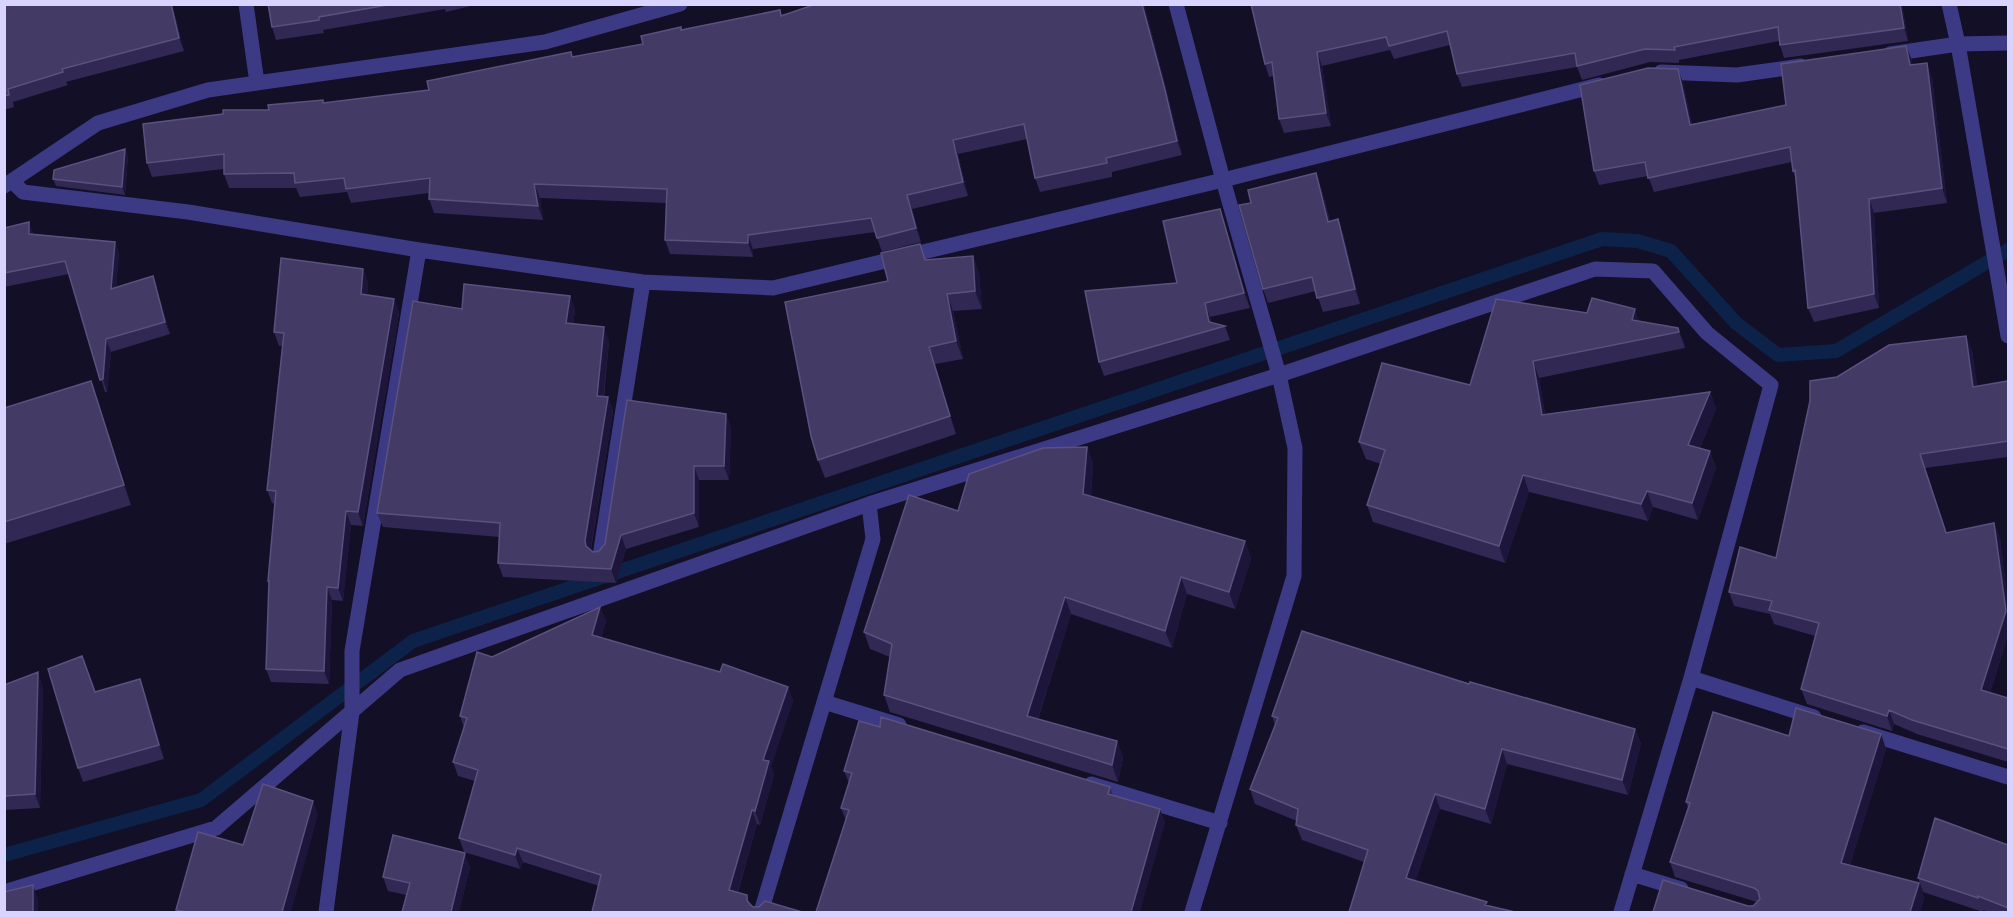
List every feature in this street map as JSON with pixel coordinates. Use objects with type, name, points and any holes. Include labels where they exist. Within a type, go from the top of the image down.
[{"type":"street","points":[[246,4],[257,83]]},
{"type":"street","points":[[680,4],[545,42],[207,90],[99,123],[8,183],[23,192],[188,212],[419,250],[643,282],[773,288],[1223,180],[1617,80]]},
{"type":"street","points":[[1176,4],[1223,180],[1280,375],[1295,448],[1294,576],[1192,912]]},
{"type":"street","points":[[1949,4],[1958,44],[2008,336]]},
{"type":"street","points":[[1877,56],[1958,44],[2008,43]]},
{"type":"street","points":[[1652,72],[1737,75],[1819,63]]},
{"type":"street","points":[[326,912],[352,712],[352,651],[419,250]]},
{"type":"street","points":[[4,892],[216,828],[400,670],[869,504],[1280,375],[1595,269],[1653,272],[1707,333],[1771,385],[1691,678],[1621,912]]},
{"type":"street","points":[[600,556],[643,282]]},
{"type":"street","points":[[761,912],[873,539],[869,504]]},
{"type":"street","points":[[1691,678],[1827,721]]},
{"type":"street","points":[[824,702],[914,730]]},
{"type":"street","points":[[1850,728],[2008,777]]},
{"type":"street","points":[[1073,778],[1220,823]]},
{"type":"street","points":[[1632,874],[1700,895]]},
{"type":"building","points":[[4,4],[171,4],[179,38],[62,69],[63,72],[8,89],[9,95],[4,96]]},
{"type":"building","points":[[268,4],[393,4],[319,17],[319,20],[272,27]]},
{"type":"building","points":[[816,4],[1142,4],[1177,141],[1106,158],[1107,163],[1035,178],[1024,124],[953,140],[963,182],[907,195],[916,228],[877,238],[871,218],[748,235],[748,243],[665,240],[667,189],[534,184],[538,206],[429,199],[430,178],[346,189],[344,178],[295,183],[294,173],[224,174],[224,154],[147,163],[143,124],[223,114],[223,110],[269,110],[268,105],[323,100],[323,103],[429,90],[427,81],[571,52],[572,57],[643,44],[641,36],[780,10],[781,16]]},
{"type":"building","points":[[1251,4],[1900,4],[1904,28],[1780,45],[1778,27],[1674,47],[1675,50],[1645,49],[1577,66],[1575,53],[1457,74],[1447,31],[1389,46],[1386,37],[1317,52],[1326,113],[1279,119],[1272,62],[1265,64]]},
{"type":"building","points":[[1906,46],[1910,65],[1927,63],[1942,188],[1869,199],[1874,294],[1808,308],[1795,170],[1793,171],[1790,147],[1648,178],[1645,162],[1594,171],[1580,85],[1648,68],[1678,69],[1690,125],[1786,105],[1781,64]]},
{"type":"building","points":[[125,149],[122,187],[53,179],[54,170]]},
{"type":"building","points":[[1316,173],[1328,222],[1338,219],[1355,289],[1317,298],[1312,277],[1263,289],[1239,205],[1251,203],[1248,190]]},
{"type":"building","points":[[1220,209],[1244,293],[1205,303],[1209,322],[1225,326],[1099,362],[1085,291],[1177,283],[1163,221]]},
{"type":"building","points":[[29,222],[29,234],[115,242],[111,289],[153,276],[165,322],[106,339],[103,379],[100,380],[65,261],[4,273],[4,228]]},
{"type":"building","points":[[920,244],[925,260],[973,256],[975,291],[947,294],[956,341],[929,347],[950,416],[818,460],[811,436],[785,302],[888,281],[881,253]]},
{"type":"building","points":[[281,258],[363,269],[361,294],[394,299],[358,512],[346,511],[338,588],[327,587],[324,671],[266,669],[268,581],[276,491],[267,490],[284,333],[274,332]]},
{"type":"building","points":[[464,284],[570,296],[566,323],[604,327],[597,396],[608,397],[586,546],[593,552],[599,551],[605,544],[627,400],[726,414],[724,466],[694,466],[694,513],[621,535],[611,569],[498,563],[500,523],[377,513],[413,301],[462,309]]},
{"type":"building","points":[[1592,298],[1635,309],[1632,320],[1678,328],[1679,332],[1533,361],[1542,415],[1710,392],[1688,445],[1710,451],[1692,503],[1647,491],[1641,504],[1523,475],[1499,546],[1367,505],[1385,450],[1359,442],[1382,363],[1470,385],[1496,299],[1587,313]]},
{"type":"building","points":[[1966,336],[1973,387],[2008,381],[2008,441],[1920,454],[1946,533],[1994,523],[2006,611],[1981,690],[2008,698],[2008,749],[1912,720],[1889,710],[1887,716],[1801,689],[1819,623],[1769,610],[1772,601],[1729,592],[1740,547],[1776,558],[1810,401],[1810,381],[1837,377],[1889,345]]},
{"type":"building","points":[[91,381],[124,485],[4,522],[4,408]]},
{"type":"building","points":[[1087,447],[1083,494],[1245,541],[1229,592],[1181,577],[1165,631],[1065,597],[1027,716],[1117,741],[1112,765],[884,695],[892,644],[864,632],[909,495],[958,511],[969,474],[1043,448]]},
{"type":"building","points":[[600,607],[592,635],[720,672],[723,664],[788,687],[763,760],[769,761],[729,890],[747,895],[747,901],[753,907],[759,907],[765,901],[802,912],[592,912],[601,875],[517,848],[515,855],[459,838],[478,770],[453,762],[467,718],[460,716],[477,652],[492,657]]},
{"type":"building","points":[[1302,631],[1469,684],[1470,682],[1635,729],[1622,780],[1502,749],[1485,809],[1435,794],[1406,878],[1487,902],[1485,905],[1515,912],[1349,912],[1368,850],[1296,825],[1298,809],[1250,789],[1278,718],[1272,716]]},
{"type":"building","points":[[82,656],[95,692],[140,679],[159,745],[78,768],[48,669]]},
{"type":"building","points":[[38,672],[35,794],[4,796],[4,685]]},
{"type":"building","points":[[1796,708],[1881,734],[1841,863],[1919,883],[1910,912],[1653,912],[1663,880],[1748,906],[1753,906],[1760,899],[1758,891],[1754,888],[1670,862],[1690,803],[1686,802],[1713,712],[1789,736]]},
{"type":"building","points":[[881,717],[1110,787],[1108,794],[1160,809],[1131,912],[816,912],[849,810],[841,808],[852,773],[844,771],[859,721],[880,727]]},
{"type":"building","points":[[263,784],[313,801],[282,912],[186,912],[176,910],[198,832],[243,845]]},
{"type":"building","points":[[1935,818],[2008,845],[2008,908],[1978,896],[1978,898],[1918,878]]},
{"type":"building","points":[[393,835],[465,853],[451,912],[402,912],[410,883],[383,877]]},
{"type":"building","points":[[33,885],[33,912],[4,912],[4,892]]},
{"type":"waterway","points":[[4,855],[201,800],[413,641],[1602,239],[1638,241],[1671,251],[1736,323],[1778,355],[1836,351],[2008,250]]}]
